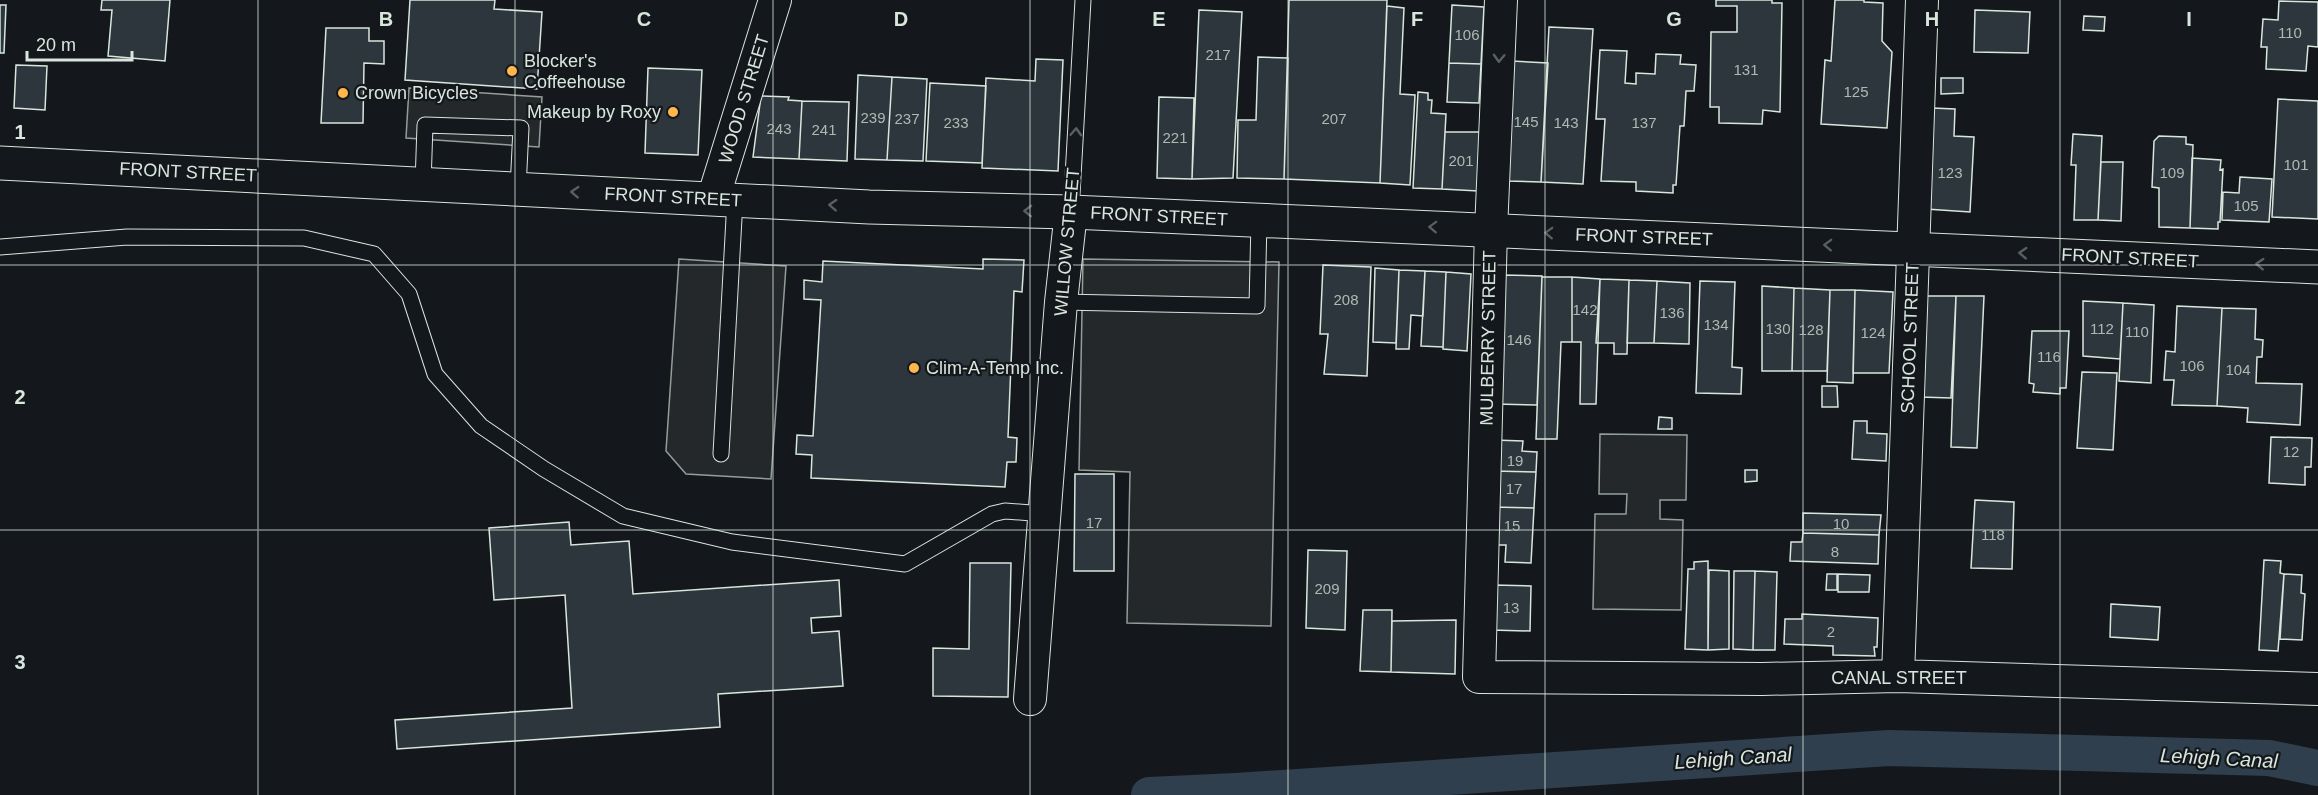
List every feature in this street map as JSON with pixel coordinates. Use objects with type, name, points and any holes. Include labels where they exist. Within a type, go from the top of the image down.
[{"type":"main road","name":"FRONT STREET","points":[[0,163],[869,207],[1071,212],[2318,267]]},
{"type":"street","name":"WOOD STREET","points":[[724,199],[775,0]]},
{"type":"street","name":"MULBERRY STREET","points":[[1479,677],[1491,230],[1501,0]]},
{"type":"street","name":"SCHOOL STREET","points":[[1898,676],[1922,0]]},
{"type":"street","name":"WILLOW STREET","points":[[1030,699],[1061,302],[1071,212]]},
{"type":"street","name":"CANAL STREET","points":[[1479,677],[1762,679],[1898,676],[2318,689]]},
{"type":"lane","name":"WILLOW STREET","points":[[1071,212],[1083,0]]},
{"type":"lane","points":[[423,184],[425,125],[521,128],[518,189]]},
{"type":"lane","points":[[721,454],[724,199]]},
{"type":"lane","points":[[1061,302],[1257,306],[1259,221]]},
{"type":"lane","points":[[0,247],[126,237],[304,238],[374,254],[410,294],[435,374],[481,426],[544,469],[623,516],[732,542],[905,564],[992,514],[1005,511],[1044,514]]},
{"type":"shaded area","points":[[409,88],[542,97],[539,147],[406,138]]},
{"type":"shaded area","points":[[679,259],[786,266],[771,479],[686,474],[666,451]]},
{"type":"shaded area","points":[[1083,259],[1279,262],[1271,626],[1127,623],[1130,472],[1079,470]]},
{"type":"shaded area","points":[[1600,434],[1687,435],[1686,500],[1660,500],[1660,519],[1683,520],[1681,610],[1593,609],[1595,514],[1626,514],[1627,494],[1599,494]]},
{"type":"building","points":[[102,0],[170,0],[165,61],[108,56],[112,10],[101,10]]},
{"type":"building","points":[[410,0],[495,0],[494,9],[542,12],[537,89],[405,80]]},
{"type":"building","points":[[1289,0],[1387,0],[1380,183],[1284,179]]},
{"type":"building","points":[[1716,0],[1772,0],[1772,3],[1782,3],[1780,112],[1763,110],[1762,124],[1719,123],[1719,107],[1710,107],[1711,32],[1737,32],[1737,6],[1716,6]]},
{"type":"building","points":[[1835,0],[1864,0],[1864,2],[1883,3],[1882,41],[1892,52],[1887,128],[1821,124],[1825,60],[1831,61]]},
{"type":"building","points":[[2279,1],[2318,2],[2318,47],[2308,46],[2306,71],[2266,69],[2267,47],[2261,47],[2263,19],[2278,20]]},
{"type":"building","points":[[0,5],[6,5],[4,53],[0,53]]},
{"type":"building","points":[[1452,5],[1484,7],[1481,64],[1449,63]]},
{"type":"building","points":[[1387,6],[1404,8],[1400,94],[1415,95],[1410,185],[1380,183]]},
{"type":"building","points":[[1199,10],[1242,12],[1233,178],[1192,179]]},
{"type":"building","points":[[1975,10],[2030,12],[2028,53],[1974,52]]},
{"type":"building","points":[[2084,16],[2105,17],[2104,31],[2083,30]]},
{"type":"building","points":[[1549,27],[1593,29],[1583,184],[1541,182]]},
{"type":"building","name":"Crown Bicycles","points":[[326,28],[369,28],[369,41],[384,41],[384,64],[364,63],[363,123],[321,123]]},
{"type":"building","points":[[1600,50],[1627,51],[1625,83],[1636,84],[1636,73],[1655,74],[1656,54],[1681,55],[1680,64],[1696,65],[1694,91],[1686,91],[1684,126],[1680,126],[1676,185],[1673,185],[1673,193],[1636,191],[1636,182],[1601,181],[1605,119],[1596,119]]},
{"type":"building","points":[[1258,57],[1288,58],[1284,179],[1237,178],[1238,120],[1256,120]]},
{"type":"building","points":[[1036,59],[1063,60],[1058,171],[982,168],[986,78],[1035,81]]},
{"type":"building","points":[[1511,61],[1548,63],[1541,182],[1507,181]]},
{"type":"building","points":[[1449,63],[1481,64],[1479,103],[1447,102]]},
{"type":"building","points":[[16,65],[47,66],[45,110],[14,108]]},
{"type":"building","name":"Makeup by Roxy","points":[[648,68],[702,70],[698,155],[645,153]]},
{"type":"building","points":[[858,75],[892,77],[887,160],[855,159]]},
{"type":"building","points":[[892,77],[927,79],[923,161],[887,160]]},
{"type":"building","points":[[1941,78],[1963,78],[1963,93],[1941,94]]},
{"type":"building","points":[[930,83],[986,86],[982,163],[926,161]]},
{"type":"building","points":[[1418,92],[1428,93],[1428,100],[1432,100],[1431,113],[1446,114],[1442,189],[1413,188]]},
{"type":"building","points":[[761,96],[789,97],[788,100],[802,101],[799,159],[753,157]]},
{"type":"building","points":[[1159,97],[1194,98],[1192,179],[1157,178]]},
{"type":"building","points":[[2278,99],[2318,101],[2318,219],[2272,217]]},
{"type":"building","points":[[802,101],[849,102],[847,161],[799,159]]},
{"type":"building","points":[[1932,108],[1955,109],[1954,136],[1974,137],[1970,212],[1926,209]]},
{"type":"building","points":[[1445,132],[1480,132],[1478,191],[1442,189]]},
{"type":"building","points":[[2073,134],[2102,136],[2098,220],[2074,220],[2076,165],[2071,165]]},
{"type":"building","points":[[2159,136],[2186,137],[2186,144],[2193,145],[2190,228],[2159,227],[2159,188],[2152,187],[2154,141]]},
{"type":"building","points":[[2192,158],[2221,160],[2220,170],[2223,169],[2218,229],[2190,228]]},
{"type":"building","points":[[2101,162],[2123,162],[2121,221],[2098,220]]},
{"type":"building","points":[[2240,177],[2272,179],[2269,222],[2222,220],[2223,192],[2239,193]]},
{"type":"building","name":"Clim-A-Temp Inc.","points":[[983,259],[1024,260],[1022,292],[1014,291],[1008,437],[1017,438],[1016,462],[1007,462],[1005,487],[811,478],[812,455],[796,454],[797,435],[813,436],[821,300],[804,299],[804,280],[822,282],[823,261],[983,269]]},
{"type":"building","points":[[1323,265],[1371,267],[1367,376],[1324,374],[1328,334],[1320,334]]},
{"type":"building","points":[[1375,268],[1399,270],[1396,343],[1373,342]]},
{"type":"building","points":[[1399,270],[1425,271],[1423,316],[1411,315],[1409,349],[1396,349]]},
{"type":"building","points":[[1425,271],[1446,272],[1443,347],[1421,346]]},
{"type":"building","points":[[1446,272],[1471,274],[1467,351],[1443,349]]},
{"type":"building","points":[[1502,275],[1542,276],[1537,405],[1495,404]]},
{"type":"building","points":[[1542,277],[1572,277],[1572,342],[1561,342],[1557,439],[1536,439]]},
{"type":"building","points":[[1572,277],[1600,279],[1596,404],[1580,404],[1581,342],[1572,342]]},
{"type":"building","points":[[1600,279],[1629,280],[1627,354],[1614,354],[1614,343],[1596,343]]},
{"type":"building","points":[[1629,280],[1657,281],[1654,343],[1627,343]]},
{"type":"building","points":[[1657,281],[1690,283],[1689,344],[1654,343]]},
{"type":"building","points":[[1700,281],[1735,282],[1732,367],[1742,368],[1741,394],[1696,393]]},
{"type":"building","points":[[1762,286],[1794,288],[1792,371],[1762,371]]},
{"type":"building","points":[[1794,288],[1830,290],[1827,371],[1792,371]]},
{"type":"building","points":[[1830,290],[1855,290],[1853,383],[1827,382]]},
{"type":"building","points":[[1855,290],[1893,292],[1889,373],[1853,373]]},
{"type":"building","points":[[1921,296],[1956,296],[1951,398],[1920,397]]},
{"type":"building","points":[[1956,296],[1984,296],[1977,448],[1951,447]]},
{"type":"building","points":[[2083,301],[2123,303],[2120,359],[2083,356]]},
{"type":"building","points":[[2123,303],[2154,305],[2151,383],[2119,381]]},
{"type":"building","points":[[2177,306],[2222,308],[2217,406],[2172,405],[2174,380],[2164,380],[2166,351],[2175,352]]},
{"type":"building","points":[[2222,308],[2256,309],[2255,339],[2263,340],[2262,357],[2257,357],[2256,383],[2302,384],[2300,425],[2247,422],[2248,408],[2217,406]]},
{"type":"building","points":[[2032,331],[2069,331],[2066,388],[2060,388],[2060,394],[2033,392],[2034,384],[2029,383]]},
{"type":"building","points":[[2082,372],[2117,373],[2113,450],[2077,448]]},
{"type":"building","points":[[1822,386],[1837,386],[1838,407],[1822,407]]},
{"type":"building","points":[[1659,417],[1672,418],[1672,429],[1658,429]]},
{"type":"building","points":[[1854,421],[1867,421],[1867,433],[1887,434],[1886,461],[1852,459]]},
{"type":"building","points":[[2271,437],[2312,438],[2311,467],[2305,467],[2305,485],[2269,483]]},
{"type":"building","points":[[1494,440],[1523,441],[1522,451],[1537,452],[1536,472],[1493,471]]},
{"type":"building","points":[[1745,470],[1757,470],[1757,481],[1745,482]]},
{"type":"building","points":[[1493,471],[1536,472],[1534,508],[1491,507]]},
{"type":"building","points":[[1075,474],[1114,474],[1114,571],[1074,571]]},
{"type":"building","points":[[1975,500],[2014,502],[2012,569],[1971,568]]},
{"type":"building","points":[[1491,507],[1534,508],[1531,563],[1505,562],[1506,545],[1489,545]]},
{"type":"building","points":[[1803,513],[1881,515],[1879,535],[1803,533]]},
{"type":"building","points":[[569,522],[571,545],[629,541],[633,594],[839,580],[841,616],[811,618],[812,633],[839,631],[843,686],[718,694],[720,727],[397,749],[395,720],[572,708],[565,595],[494,600],[489,528]]},
{"type":"building","points":[[1803,533],[1879,535],[1878,564],[1790,561],[1791,542],[1802,542]]},
{"type":"building","points":[[1308,550],[1347,551],[1345,630],[1306,628]]},
{"type":"building","points":[[2264,560],[2281,561],[2280,573],[2284,574],[2278,651],[2259,650]]},
{"type":"building","points":[[1708,561],[1708,650],[1685,649],[1688,569],[1694,569],[1694,562]]},
{"type":"building","points":[[970,563],[1011,563],[1008,697],[933,696],[933,648],[969,649]]},
{"type":"building","points":[[1709,570],[1729,571],[1729,649],[1708,650]]},
{"type":"building","points":[[1734,571],[1755,571],[1753,650],[1733,649]]},
{"type":"building","points":[[1755,571],[1777,572],[1775,650],[1753,650]]},
{"type":"building","points":[[1827,574],[1837,574],[1837,590],[1826,590]]},
{"type":"building","points":[[1838,574],[1870,575],[1869,592],[1838,592]]},
{"type":"building","points":[[2284,574],[2302,575],[2301,593],[2305,594],[2302,640],[2280,639]]},
{"type":"building","points":[[1493,585],[1531,586],[1530,631],[1491,630]]},
{"type":"building","points":[[2111,604],[2160,607],[2158,640],[2110,637]]},
{"type":"building","points":[[1363,610],[1392,610],[1391,672],[1360,671]]},
{"type":"building","points":[[1802,614],[1878,618],[1875,656],[1833,655],[1833,646],[1784,644],[1785,619],[1802,619]]},
{"type":"building","points":[[1456,620],[1455,674],[1391,672],[1392,621]]},
{"type":"waterway","name":"Lehigh Canal","points":[[1149,795],[1889,748],[2269,758],[2318,768]]},
{"type":"place","name":"Blocker's Coffeehouse","points":[[512,71]]},
{"type":"place","name":"Crown Bicycles","points":[[343,93]]},
{"type":"place","name":"Makeup by Roxy","points":[[673,112]]},
{"type":"place","name":"Clim-A-Temp Inc.","points":[[914,368]]}]
